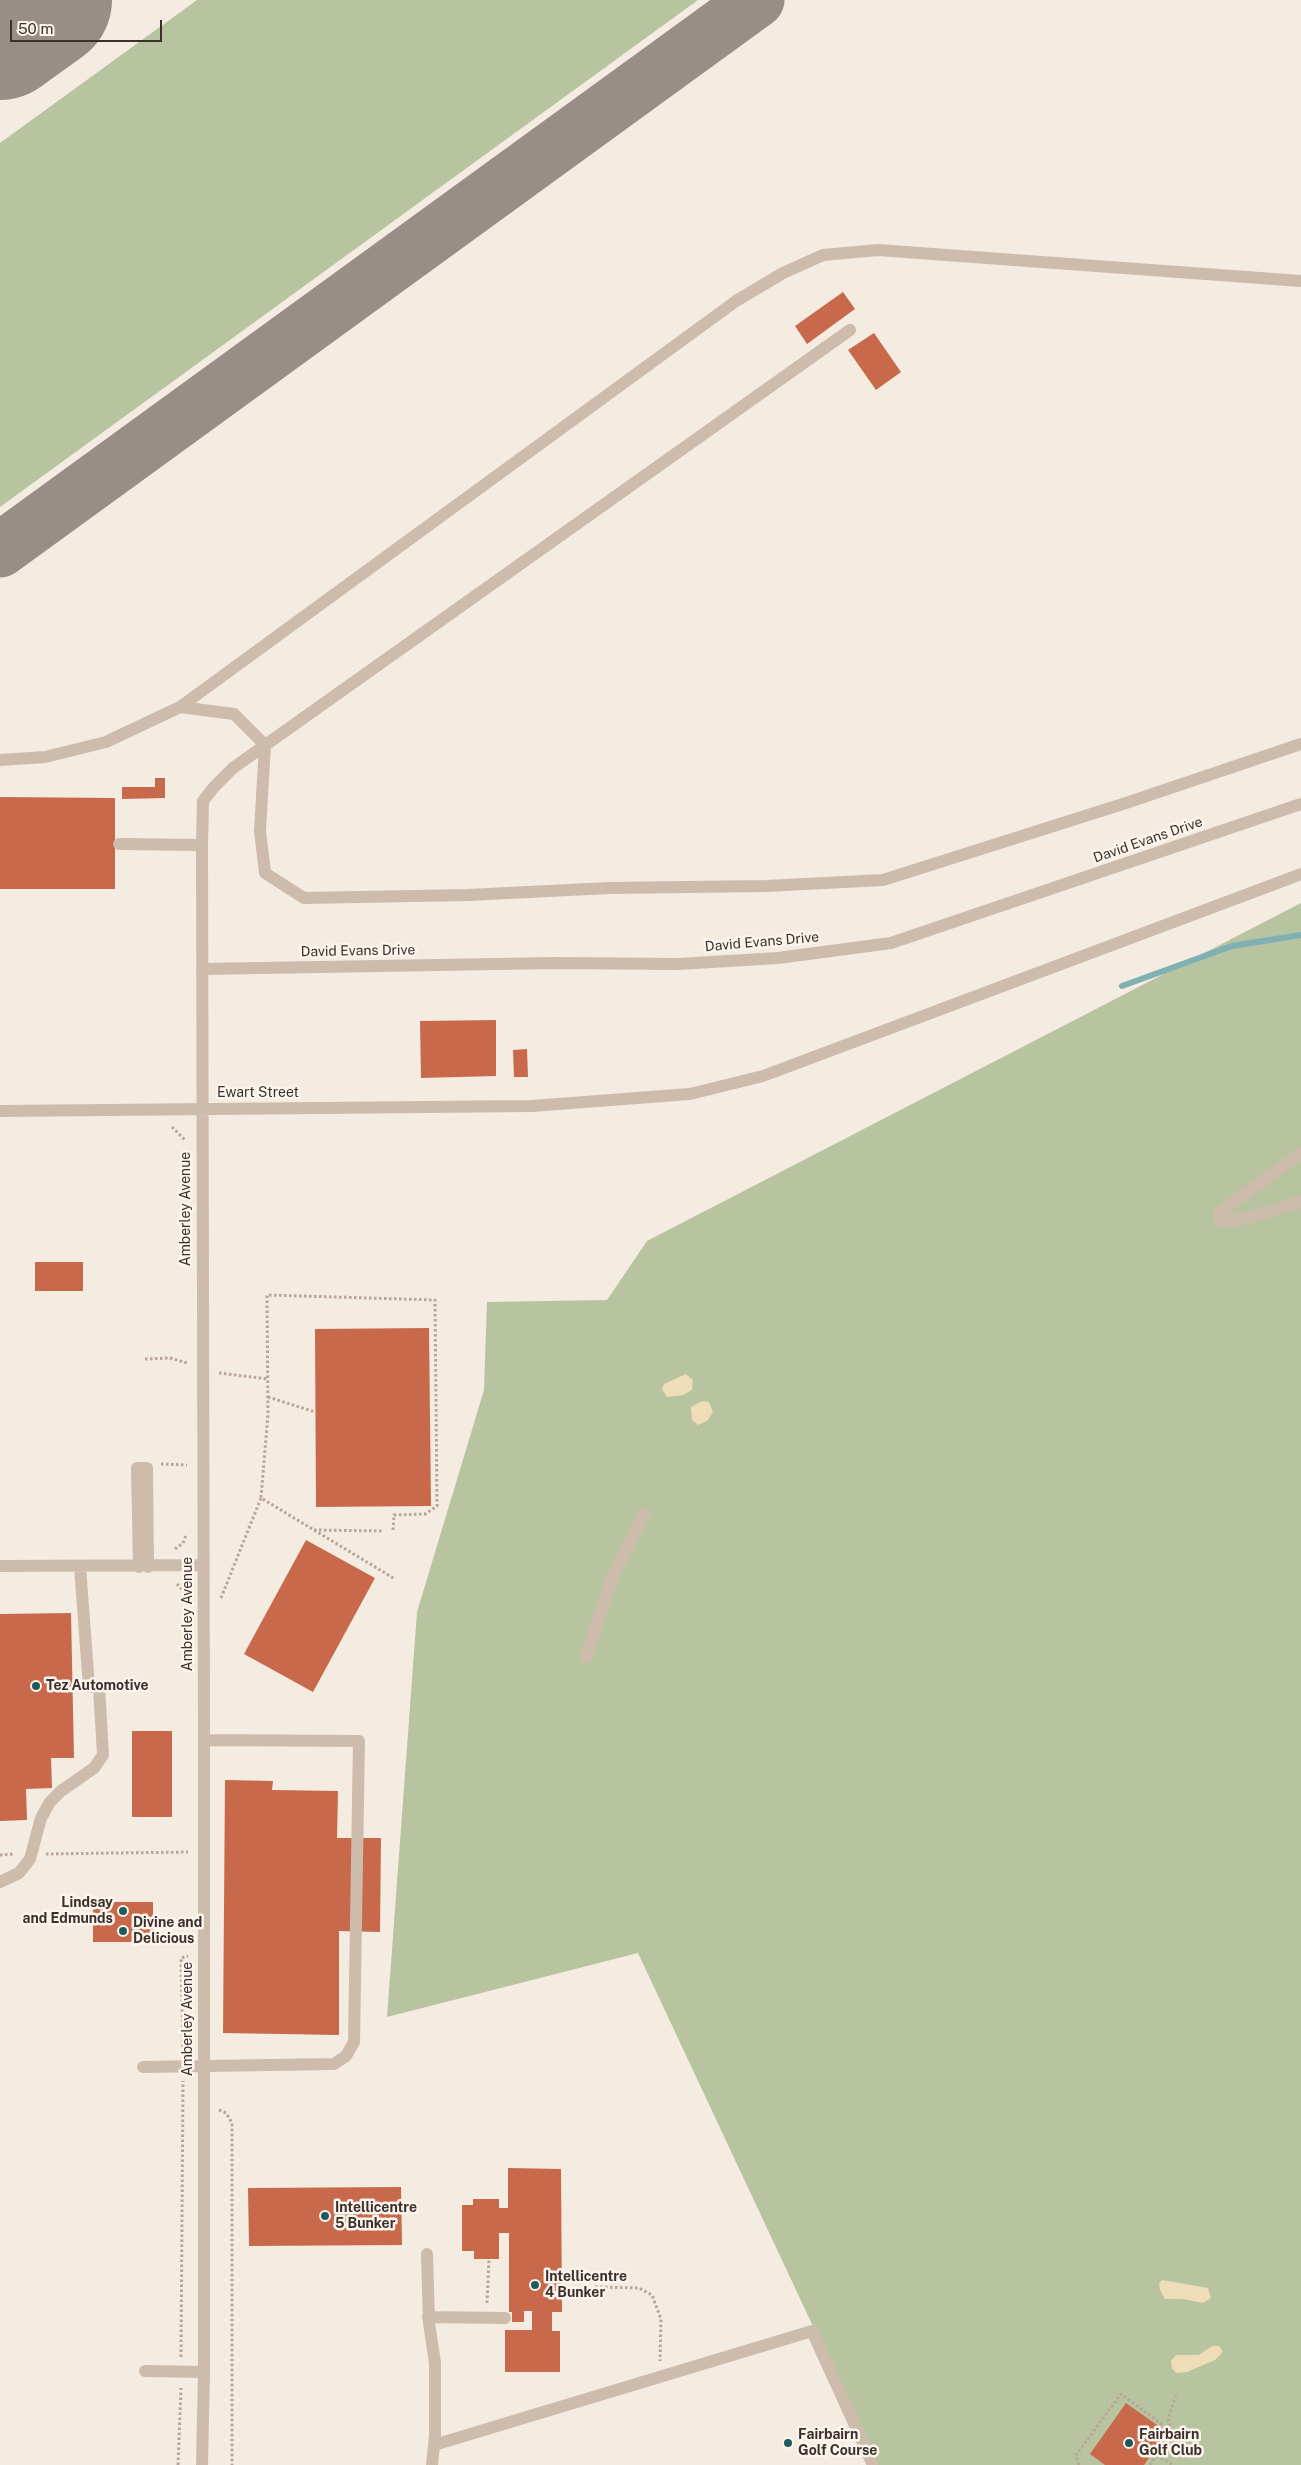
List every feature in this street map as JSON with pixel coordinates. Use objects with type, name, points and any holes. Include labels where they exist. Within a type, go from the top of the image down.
[{"type":"street","points":[[0,760],[45,757],[106,742],[180,708],[736,301],[783,273],[823,255],[878,250],[1301,281]]},
{"type":"street","name":"Amberley Avenue","points":[[202,2465],[204,2372],[203,801],[224,777],[265,745],[850,330]]},
{"type":"street","points":[[180,708],[234,714],[265,745],[260,831],[265,873],[304,898],[468,895],[609,888],[766,886],[884,880],[1126,803],[1301,744]]},
{"type":"street","name":"David Evans Drive","points":[[202,969],[555,963],[679,964],[778,958],[891,943],[1301,804]]},
{"type":"street","points":[[119,844],[202,845]]},
{"type":"street","name":"Ewart Street","points":[[0,1110],[532,1106],[690,1094],[763,1076],[1301,874]]},
{"type":"street","points":[[1301,1153],[1220,1212],[1220,1222],[1251,1218],[1301,1202]]},
{"type":"street","points":[[143,1567],[146,1467]]},
{"type":"street","points":[[586,1657],[612,1578],[644,1514]]},
{"type":"street","points":[[0,1566],[143,1567],[202,1565]]},
{"type":"street","points":[[0,1882],[19,1873],[32,1854],[42,1818],[50,1802],[61,1791],[94,1768],[103,1754],[99,1688],[89,1687],[80,1567]]},
{"type":"street","points":[[143,2068],[334,2064],[346,2056],[354,2042],[359,1741],[204,1740]]},
{"type":"street","points":[[427,2254],[428,2317],[435,2363],[432,2465]]},
{"type":"street","points":[[428,2317],[505,2318]]},
{"type":"street","points":[[434,2445],[812,2330],[873,2465]]},
{"type":"street","points":[[144,2370],[204,2372]]},
{"type":"path","points":[[165,1123],[179,1132],[187,1144]]},
{"type":"path","points":[[218,1607],[261,1498],[268,1397],[267,1295],[435,1300],[437,1506],[425,1514],[394,1516],[393,1530]]},
{"type":"path","points":[[190,1355],[190,1364]]},
{"type":"path","points":[[268,1397],[315,1412]]},
{"type":"path","points":[[188,1456],[188,1474]]},
{"type":"path","points":[[146,1467],[188,1465]]},
{"type":"path","points":[[261,1498],[395,1579]]},
{"type":"path","points":[[173,1551],[183,1543],[188,1528]]},
{"type":"path","points":[[313,1530],[383,1531]]},
{"type":"path","points":[[0,1854],[191,1852]]},
{"type":"path","points":[[178,2465],[181,2371],[184,2067],[181,1958],[193,1954]]},
{"type":"path","points":[[214,2110],[226,2113],[232,2123],[232,2465]]},
{"type":"path","points":[[486,2317],[489,2259]]},
{"type":"path","points":[[595,2287],[639,2288],[652,2295],[661,2319],[658,2376]]},
{"type":"path","points":[[1079,2465],[1076,2455],[1121,2394],[1171,2431]]},
{"type":"path","points":[[1150,2465],[1171,2431],[1168,2418],[1176,2396]]},
{"type":"path","points":[[1157,2455],[1173,2465]]},
{"type":"green space","points":[[197,0],[698,0],[0,507],[0,143]]},
{"type":"green space","name":"Fairbairn Golf Course","points":[[1301,903],[1301,2465],[878,2465],[638,1953],[387,2017],[417,1612],[484,1390],[487,1302],[607,1300],[647,1241]]},
{"type":"sand","points":[[686,1374],[693,1380],[692,1390],[683,1395],[667,1397],[662,1389],[664,1384]]},
{"type":"sand","points":[[702,1401],[709,1402],[713,1412],[707,1421],[698,1425],[692,1420],[691,1407]]},
{"type":"sand","points":[[1162,2280],[1208,2288],[1211,2298],[1203,2303],[1183,2299],[1165,2299],[1160,2290],[1159,2283]]},
{"type":"sand","points":[[1212,2346],[1219,2346],[1222,2350],[1222,2353],[1215,2360],[1187,2372],[1177,2373],[1172,2369],[1171,2361],[1176,2355],[1199,2355]]},
{"type":"building","points":[[843,292],[855,309],[807,344],[795,326]]},
{"type":"building","points":[[874,333],[901,372],[876,390],[848,350]]},
{"type":"building","points":[[155,778],[165,778],[165,798],[122,799],[122,787],[155,787]]},
{"type":"building","points":[[0,797],[115,798],[115,889],[0,889]]},
{"type":"building","points":[[496,1020],[496,1076],[421,1078],[420,1021]]},
{"type":"building","points":[[527,1049],[528,1077],[514,1077],[513,1050]]},
{"type":"building","points":[[35,1262],[83,1262],[83,1291],[35,1291]]},
{"type":"building","points":[[429,1328],[431,1506],[316,1507],[315,1329]]},
{"type":"building","points":[[306,1540],[375,1578],[313,1692],[244,1654]]},
{"type":"building","name":"Tez Automotive","points":[[71,1613],[74,1758],[51,1758],[52,1788],[26,1789],[27,1820],[0,1821],[0,1614]]},
{"type":"building","points":[[132,1731],[172,1731],[172,1817],[132,1817]]},
{"type":"building","points":[[225,1780],[273,1781],[272,1790],[338,1791],[337,1838],[381,1838],[380,1932],[339,1931],[339,2035],[223,2033]]},
{"type":"building","points":[[93,1902],[153,1902],[153,1942],[93,1942]]},
{"type":"building","name":"Intellicentre 4 Bunker","points":[[508,2168],[561,2169],[562,2312],[552,2312],[552,2331],[560,2331],[560,2372],[505,2372],[505,2330],[532,2330],[532,2311],[524,2311],[524,2322],[512,2322],[512,2312],[509,2312],[509,2233],[499,2233],[499,2259],[474,2259],[474,2251],[462,2251],[462,2205],[473,2205],[473,2199],[499,2199],[499,2208],[508,2208]]},
{"type":"building","name":"Intellicentre 5 Bunker","points":[[401,2187],[402,2245],[249,2246],[248,2188]]},
{"type":"building","name":"Fairbairn Golf Club","points":[[1126,2403],[1167,2432],[1144,2465],[1105,2465],[1090,2454]]},
{"type":"waterway","points":[[1122,986],[1232,946],[1301,935]]},
{"type":"taxiway","points":[[0,550],[757,0]]},
{"type":"runway","points":[[0,31],[43,0]]},
{"type":"place","name":"Tez Automotive","points":[[36,1686]]},
{"type":"place","name":"Lindsay and Edmunds","points":[[123,1911]]},
{"type":"place","name":"Divine and Delicious","points":[[123,1931]]},
{"type":"place","name":"Intellicentre 5 Bunker","points":[[325,2216]]},
{"type":"place","name":"Intellicentre 4 Bunker","points":[[535,2285]]},
{"type":"place","name":"Fairbairn Golf Course","points":[[788,2443]]},
{"type":"place","name":"Fairbairn Golf Club","points":[[1129,2443]]}]
